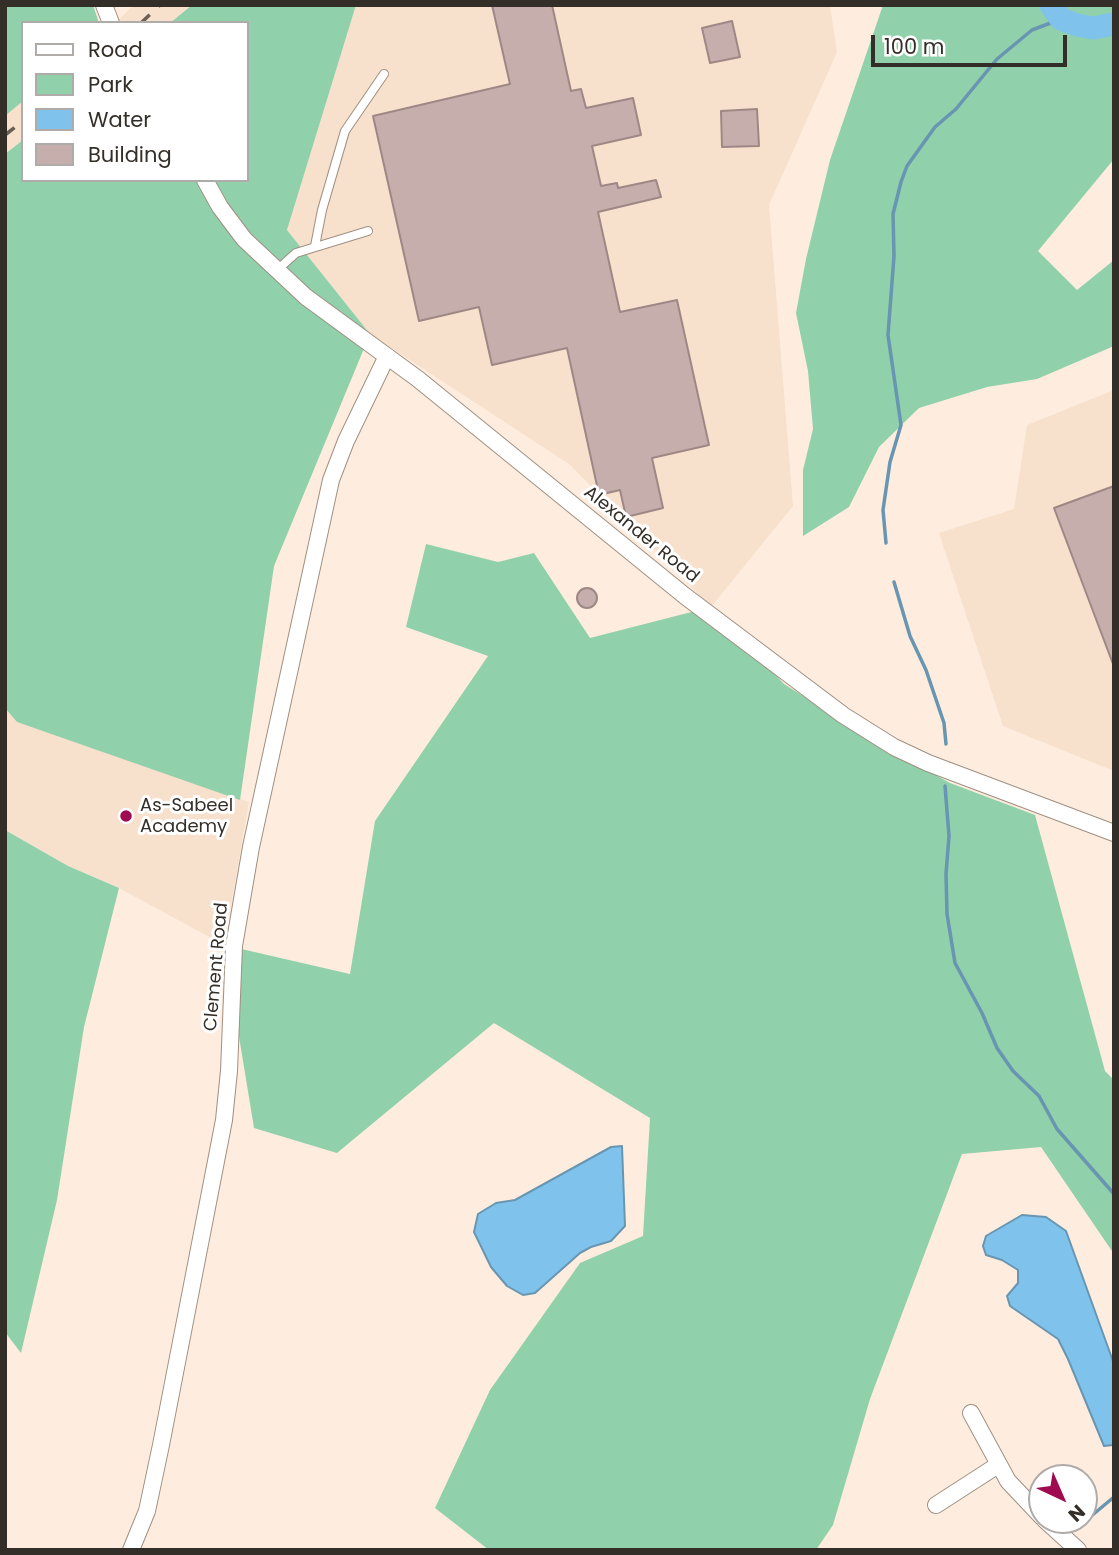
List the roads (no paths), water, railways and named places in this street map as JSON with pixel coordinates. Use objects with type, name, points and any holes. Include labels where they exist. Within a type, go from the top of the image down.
[{"type":"street","name":"Alexander Road","points":[[206,182],[231,223],[260,256],[306,297],[387,356],[685,596],[862,728],[928,763],[1114,833]]},
{"type":"street","name":"Clement Road","points":[[131,1550],[147,1511],[224,1120],[229,1071],[234,946],[262,793],[331,480],[346,441],[387,356]]},
{"type":"street","points":[[971,1413],[1008,1481],[1028,1502]]},
{"type":"street","points":[[936,1505],[998,1465]]},
{"type":"street","points":[[1061,1534],[1078,1550]]},
{"type":"lane","points":[[315,246],[345,131],[384,74]]},
{"type":"lane","points":[[277,270],[296,253],[368,230]]},
{"type":"water","points":[[622,1146],[625,1226],[611,1241],[580,1253],[535,1293],[523,1295],[507,1286],[491,1267],[474,1232],[478,1214],[496,1203],[515,1200],[611,1147]]},
{"type":"water","points":[[1022,1215],[1046,1217],[1066,1231],[1114,1364],[1113,1445],[1104,1446],[1058,1339],[1010,1306],[1007,1296],[1018,1283],[1018,1270],[1002,1260],[986,1255],[983,1246],[986,1236]]},
{"type":"waterway","points":[[1051,5],[1061,19],[1077,25],[1093,28],[1114,24]]},
{"type":"waterway","points":[[886,543],[883,510],[890,462],[901,425],[888,335],[894,256],[893,214],[901,182],[907,166],[935,127],[956,109],[997,59],[1032,30],[1061,19]]},
{"type":"waterway","points":[[894,582],[910,636],[926,670],[944,723],[946,744]]},
{"type":"waterway","points":[[945,786],[949,836],[947,914],[955,963],[997,1048],[1013,1071],[1039,1096],[1057,1129],[1114,1194]]},
{"type":"waterway","points":[[1098,1510],[1114,1497]]},
{"type":"railway","points":[[143,21],[160,5]]},
{"type":"railway","points":[[5,135],[21,123]]},
{"type":"place","name":"As-Sabeel Academy","points":[[126,816]]}]
